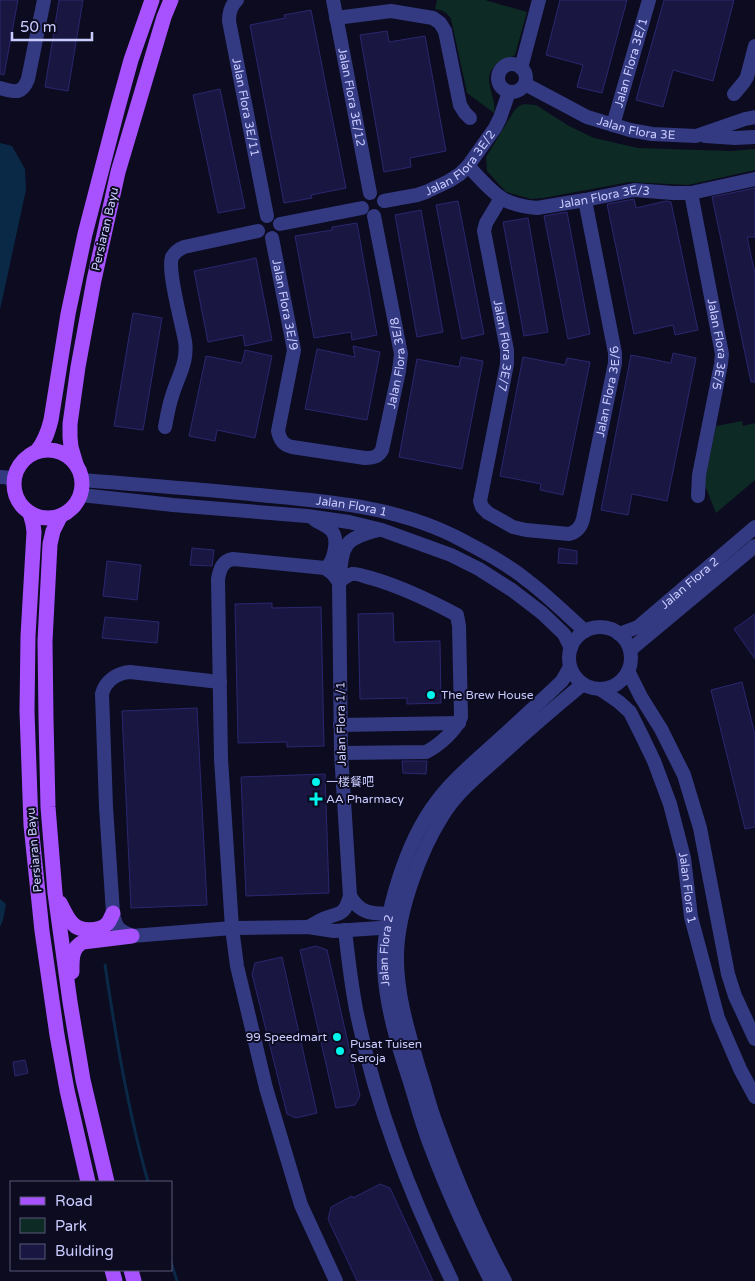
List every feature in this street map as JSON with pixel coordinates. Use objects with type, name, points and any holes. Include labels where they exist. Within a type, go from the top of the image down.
[{"type":"main road","name":"Persiaran Bayu","points":[[88,1181],[67,1090],[57,1035],[42,931],[31,825],[27,711],[28,636],[34,532],[30,513],[22,506],[7,478],[17,469],[22,461],[38,451],[47,434],[51,420],[68,314],[85,234],[131,60],[152,0]]},
{"type":"main road","name":"Persiaran Bayu","points":[[107,1181],[83,1080],[55,893],[48,807],[46,641],[50,544],[53,531],[60,517],[76,505],[81,496],[81,472],[76,464],[70,437],[78,367],[94,280],[118,172],[164,17],[171,0]]},
{"type":"main road","points":[[38,451],[46,449],[63,452],[76,464]]},
{"type":"main road","points":[[30,513],[39,517],[60,517]]},
{"type":"main road","points":[[55,893],[66,916],[78,928],[84,930],[101,928],[109,922],[113,913]]},
{"type":"main road","points":[[70,1002],[72,957],[78,944],[132,936]]},
{"type":"street","points":[[0,88],[13,92],[23,89],[25,86],[44,0]]},
{"type":"street","name":"Jalan Flora 3E/11","points":[[237,0],[230,11],[229,21],[267,216]]},
{"type":"street","name":"Jalan Flora 3E/12","points":[[332,0],[370,193]]},
{"type":"street","points":[[521,68],[539,0]]},
{"type":"street","name":"Jalan Flora 3E/1","points":[[613,125],[649,0]]},
{"type":"street","points":[[336,18],[386,11],[437,20],[445,31],[460,105],[470,118]]},
{"type":"street","points":[[734,94],[747,77],[755,46]]},
{"type":"street","points":[[513,64],[521,68],[526,75],[525,84],[519,91],[509,92],[502,87],[499,83],[501,70],[513,64]]},
{"type":"street","name":"Jalan Flora 3E","points":[[525,84],[582,114],[613,125],[652,134],[696,136],[745,118],[755,117]]},
{"type":"street","name":"Jalan Flora 3E/2","points":[[384,200],[426,192],[449,181],[468,166],[500,118],[509,92]]},
{"type":"street","points":[[696,136],[755,137]]},
{"type":"street","name":"Jalan Flora 3E/3","points":[[468,166],[501,198],[530,208],[585,200],[639,189],[691,193],[755,178]]},
{"type":"street","points":[[370,193],[377,193],[384,200],[383,210],[378,215],[367,214],[362,208],[362,200],[370,193]]},
{"type":"street","name":"Jalan Flora 3E/5","points":[[691,193],[722,354],[699,475],[698,496]]},
{"type":"street","name":"Jalan Flora 3E/7","points":[[501,198],[486,223],[484,231],[507,350],[507,364],[480,501],[482,507],[488,513],[513,526],[526,530]]},
{"type":"street","name":"Jalan Flora 3E/6","points":[[526,530],[569,534],[576,531],[582,524],[614,370],[614,353],[585,200]]},
{"type":"street","points":[[280,224],[362,208]]},
{"type":"street","points":[[267,216],[274,217],[280,224],[278,234],[269,239],[262,236],[258,231],[260,220],[267,216]]},
{"type":"street","name":"Jalan Flora 3E/8","points":[[326,451],[365,458],[374,458],[380,453],[399,371],[400,348],[374,216]]},
{"type":"street","points":[[165,428],[172,394],[186,356],[172,274],[172,257],[178,249],[184,247],[258,231]]},
{"type":"street","name":"Jalan Flora 3E/9","points":[[272,238],[294,350],[278,431],[279,436],[287,446],[326,451]]},
{"type":"street","name":"Jalan Flora 1","points":[[82,480],[330,502],[367,508],[416,521],[453,536],[489,555],[528,581],[585,631]]},
{"type":"street","name":"Jalan Flora 1","points":[[81,496],[307,516],[349,522],[408,538],[451,555],[479,569],[512,590],[542,613],[564,634],[571,648]]},
{"type":"street","points":[[307,516],[330,529],[335,536],[331,562],[325,568]]},
{"type":"street","name":"Jalan Flora 2","points":[[619,634],[638,627],[755,527]]},
{"type":"street","name":"Jalan Flora 1/1","points":[[350,896],[340,725],[339,582],[344,549],[348,542],[363,534],[382,530]]},
{"type":"street","name":"Jalan Flora 2","points":[[630,650],[755,546]]},
{"type":"street","points":[[336,1281],[301,1205],[266,1088],[236,966],[223,802],[220,682],[218,579],[222,565],[228,560],[325,568],[339,582],[351,574],[356,574],[399,587],[429,600],[456,615],[459,626],[459,723],[434,748],[426,752],[341,753]]},
{"type":"street","points":[[583,684],[570,667],[571,648],[579,635],[585,631],[602,627],[612,629],[626,641],[630,650],[631,661],[624,678],[609,688],[600,689]]},
{"type":"street","name":"Jalan Flora 2","points":[[491,1281],[467,1234],[431,1149],[393,1022],[384,968],[405,863],[417,834],[436,802],[460,775],[562,681],[570,667]]},
{"type":"street","name":"Jalan Flora 1","points":[[628,671],[641,698],[661,729],[684,775],[700,828],[728,974],[735,996],[755,1039]]},
{"type":"street","points":[[220,682],[130,672],[119,674],[103,688],[106,807],[113,913],[118,929],[132,936],[232,928],[308,927],[324,930],[345,930],[395,920]]},
{"type":"street","name":"Jalan Flora 1","points":[[583,684],[591,688],[600,689],[630,712],[654,761],[670,804],[684,858],[691,917],[718,1018],[740,1069],[755,1097]]},
{"type":"street","name":"Jalan Flora 2","points":[[505,1281],[460,1188],[436,1124],[402,1003],[395,920],[422,853],[443,814],[480,774],[583,684]]},
{"type":"street","points":[[340,725],[459,723]]},
{"type":"street","points":[[350,896],[360,909],[395,920]]},
{"type":"street","points":[[308,927],[324,919],[339,915],[347,906],[350,896]]},
{"type":"street","points":[[345,930],[356,1010],[381,1104],[409,1186],[452,1281]]},
{"type":"green space","points":[[437,0],[485,0],[527,12],[515,55],[499,63],[490,72],[489,83],[495,108],[494,113],[467,93],[451,19],[444,12],[435,9]]},
{"type":"green space","points":[[524,104],[536,105],[569,126],[594,138],[638,148],[731,151],[755,149],[755,170],[688,185],[630,182],[543,198],[531,199],[506,192],[487,171],[486,157],[514,111]]},
{"type":"green space","points":[[742,421],[743,426],[755,423],[755,480],[716,513],[704,483],[716,426]]},
{"type":"water","points":[[0,143],[12,146],[25,169],[26,190],[0,310]]},
{"type":"water","points":[[0,899],[6,904],[0,927]]},
{"type":"building","points":[[0,0],[18,0],[4,75],[0,74]]},
{"type":"building","points":[[59,0],[83,0],[68,91],[45,87]]},
{"type":"building","points":[[560,0],[627,0],[602,93],[577,87],[583,65],[546,55]]},
{"type":"building","points":[[664,0],[734,0],[713,81],[673,70],[663,107],[636,100]]},
{"type":"building","points":[[311,10],[346,188],[311,195],[312,198],[284,203],[250,25],[285,18],[284,15]]},
{"type":"building","points":[[387,31],[389,42],[425,36],[446,151],[410,158],[411,167],[384,172],[360,35]]},
{"type":"building","points":[[220,89],[245,208],[218,213],[193,95]]},
{"type":"building","points":[[755,188],[755,237],[747,237],[755,274],[755,382],[751,382],[712,197]]},
{"type":"building","points":[[634,199],[636,208],[666,201],[671,202],[698,330],[675,335],[673,325],[634,334],[607,204]]},
{"type":"building","points":[[458,201],[484,334],[462,339],[436,205]]},
{"type":"building","points":[[421,210],[443,332],[417,337],[395,215]]},
{"type":"building","points":[[567,212],[590,334],[568,339],[544,216]]},
{"type":"building","points":[[528,218],[548,332],[524,336],[503,222]]},
{"type":"building","points":[[357,223],[377,335],[352,340],[351,332],[314,338],[295,236],[332,230],[332,227]]},
{"type":"building","points":[[256,258],[272,340],[245,346],[243,335],[208,342],[194,271]]},
{"type":"building","points":[[133,313],[162,318],[143,430],[114,426]]},
{"type":"building","points":[[353,346],[380,352],[367,420],[305,409],[317,349],[355,357]]},
{"type":"building","points":[[245,350],[272,356],[255,438],[217,430],[215,441],[189,436],[206,356],[242,363]]},
{"type":"building","points":[[673,353],[696,358],[667,501],[632,494],[628,515],[601,510],[631,355],[671,363]]},
{"type":"building","points":[[461,357],[483,361],[462,469],[399,457],[417,359],[459,367]]},
{"type":"building","points":[[523,357],[565,365],[567,358],[590,362],[563,495],[540,490],[541,484],[500,476]]},
{"type":"building","points":[[192,548],[214,550],[212,566],[190,565]]},
{"type":"building","points":[[559,548],[577,551],[577,564],[558,563]]},
{"type":"building","points":[[107,561],[141,565],[137,600],[103,596]]},
{"type":"building","points":[[272,603],[272,608],[321,607],[324,746],[287,747],[287,742],[238,743],[235,604]]},
{"type":"building","points":[[393,613],[394,642],[440,641],[441,703],[407,704],[407,698],[360,699],[358,614]]},
{"type":"building","points":[[755,614],[755,659],[734,629]]},
{"type":"building","points":[[105,617],[159,622],[157,643],[102,638]]},
{"type":"building","points":[[742,682],[755,735],[755,827],[745,829],[711,690]]},
{"type":"building","points":[[197,708],[207,905],[131,908],[122,711]]},
{"type":"building","points":[[402,761],[427,761],[426,774],[403,773]]},
{"type":"building","points":[[325,774],[329,893],[246,896],[241,777]]},
{"type":"building","points":[[316,946],[327,950],[360,1096],[355,1105],[336,1108],[300,950]]},
{"type":"building","points":[[282,957],[317,1113],[296,1118],[287,1114],[252,974],[255,963]]},
{"type":"building","points":[[25,1060],[28,1073],[15,1076],[13,1062]]},
{"type":"building","points":[[380,1184],[390,1188],[433,1281],[357,1281],[328,1219],[331,1207]]},
{"type":"waterway","points":[[105,965],[123,1074],[148,1181]]},
{"type":"waterway","points":[[172,1265],[177,1281]]},
{"type":"place","name":"The Brew House","points":[[431,695]]},
{"type":"place","name":"一楼餐吧","points":[[316,782]]},
{"type":"place","name":"AA Pharmacy","points":[[316,799]]},
{"type":"place","name":"99 Speedmart","points":[[337,1037]]},
{"type":"place","name":"Pusat Tuisen Seroja","points":[[340,1051]]}]
